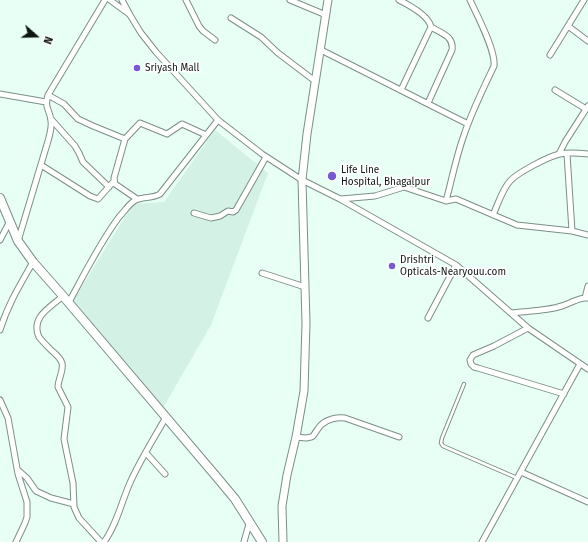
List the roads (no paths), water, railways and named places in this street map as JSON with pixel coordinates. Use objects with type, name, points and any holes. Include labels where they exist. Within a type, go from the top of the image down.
[{"type":"main road","points":[[283,542],[282,506],[304,391],[306,323],[302,180],[307,134],[328,0]]},
{"type":"main road","points":[[0,199],[18,241],[33,262],[69,302],[235,499],[249,524],[262,542]]},
{"type":"street","points":[[105,0],[48,95],[46,107],[51,119],[78,150],[83,162],[109,187]]},
{"type":"street","points":[[110,0],[130,15]]},
{"type":"street","points":[[122,0],[141,33],[156,52],[218,120],[266,157],[302,180],[340,199],[456,265],[528,328],[588,369]]},
{"type":"street","points":[[186,0],[199,26],[215,40]]},
{"type":"street","points":[[290,0],[326,15]]},
{"type":"street","points":[[398,0],[428,20],[431,27],[446,35],[452,42],[452,50],[428,104]]},
{"type":"street","points":[[407,5],[411,0]]},
{"type":"street","points":[[446,201],[458,153],[468,124],[495,62],[492,50],[470,0]]},
{"type":"street","points":[[550,55],[584,0]]},
{"type":"street","points":[[231,18],[261,37],[278,53],[315,81]]},
{"type":"street","points":[[568,26],[588,41]]},
{"type":"street","points":[[401,90],[431,27]]},
{"type":"street","points":[[320,50],[468,124]]},
{"type":"street","points":[[555,90],[587,107],[559,154]]},
{"type":"street","points":[[0,94],[46,102]]},
{"type":"street","points":[[48,95],[64,104],[78,119],[125,139]]},
{"type":"street","points":[[18,241],[41,165],[51,126],[51,119]]},
{"type":"street","points":[[69,302],[104,239],[127,207],[137,199],[157,196],[160,194],[218,120]]},
{"type":"street","points":[[41,165],[90,196],[98,199],[114,181],[125,139],[140,123],[167,134],[182,124],[206,135]]},
{"type":"street","points":[[494,215],[505,188],[518,175],[530,167],[559,154],[588,154]]},
{"type":"street","points":[[566,154],[572,231]]},
{"type":"street","points":[[194,213],[212,218],[220,216],[228,211],[232,212],[236,210],[266,157]]},
{"type":"street","points":[[114,181],[115,184],[137,199]]},
{"type":"street","points":[[340,199],[375,196],[404,187],[446,201],[456,199],[517,226],[572,231],[588,235]]},
{"type":"street","points":[[0,240],[10,221]]},
{"type":"street","points":[[0,330],[2,316],[33,262]]},
{"type":"street","points":[[428,318],[456,265]]},
{"type":"street","points":[[262,272],[305,287]]},
{"type":"street","points":[[511,313],[557,308],[569,304],[580,298],[586,298],[588,286]]},
{"type":"street","points":[[63,296],[42,313],[37,323],[40,337],[60,359],[62,365],[58,387],[68,407],[64,439],[73,483],[74,504],[79,518],[102,542],[112,528],[129,485],[166,417]]},
{"type":"street","points":[[528,328],[473,355],[470,360],[471,364],[474,367],[564,394]]},
{"type":"street","points":[[482,542],[580,364]]},
{"type":"street","points":[[0,400],[8,418],[17,470],[27,510],[25,523],[16,542]]},
{"type":"street","points":[[296,437],[311,437],[323,423],[340,417],[399,437]]},
{"type":"street","points":[[146,453],[165,474]]},
{"type":"street","points":[[17,470],[27,478],[36,491],[51,498],[74,504]]},
{"type":"street","points":[[521,472],[588,502]]},
{"type":"street","points":[[244,542],[249,524]]},
{"type":"lane","points":[[464,384],[441,443],[443,446],[518,478]]},
{"type":"place","name":"Sriyash Mall","points":[[137,68]]},
{"type":"place","name":"Life Line Hospital, Bhagalpur","points":[[332,176]]},
{"type":"place","name":"Drishtri Opticals-Nearyouu.com","points":[[392,266]]}]
